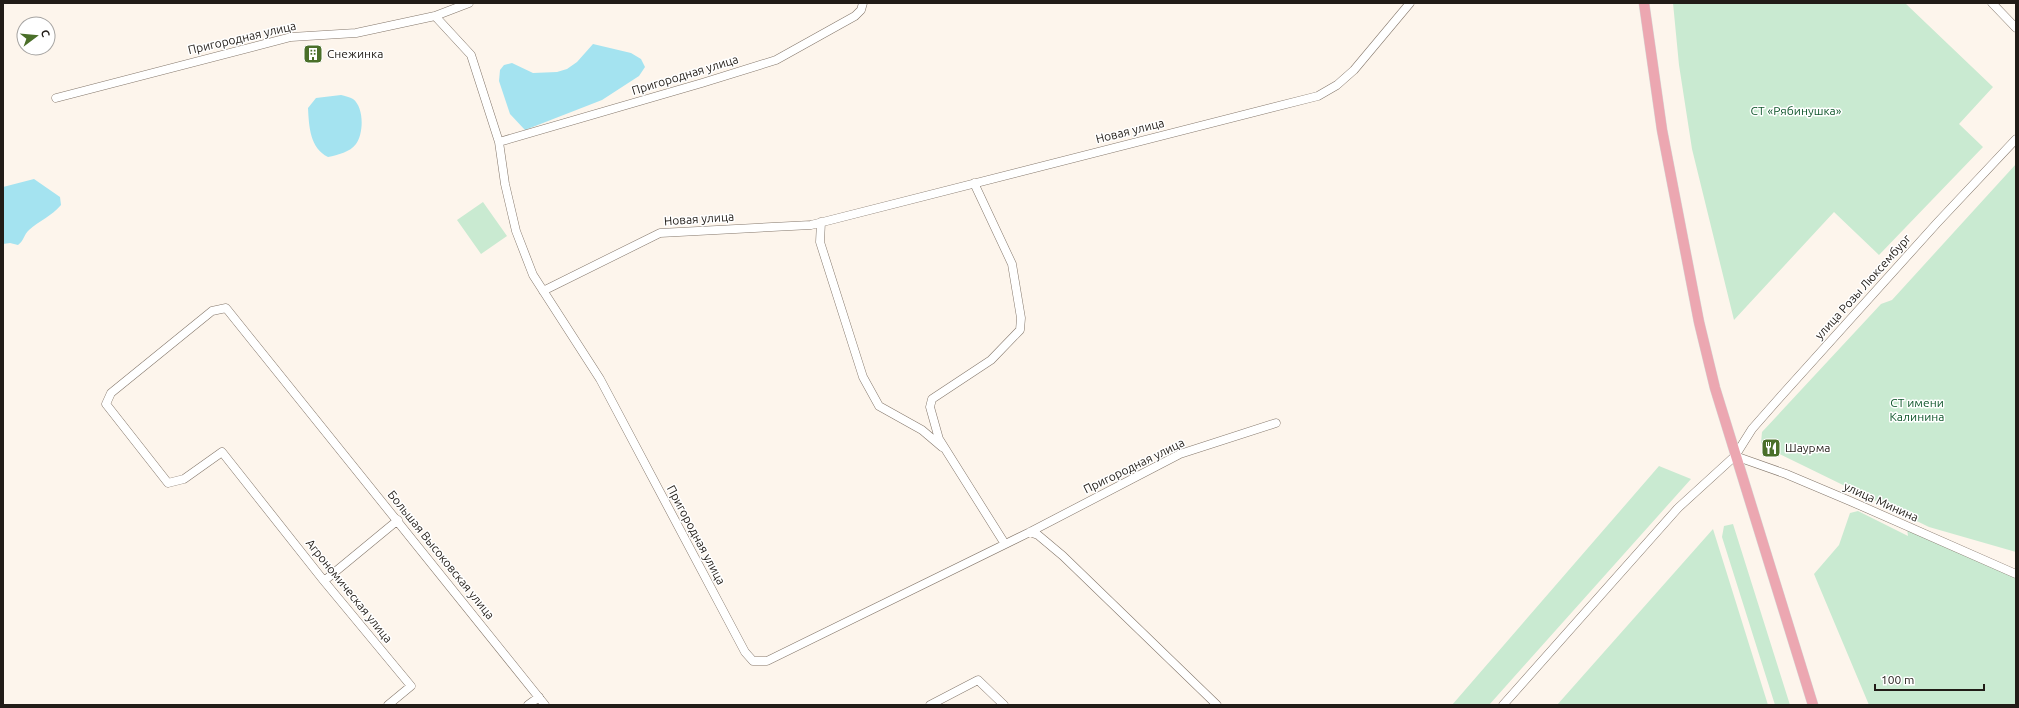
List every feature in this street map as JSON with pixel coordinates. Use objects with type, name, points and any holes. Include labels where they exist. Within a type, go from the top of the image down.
[{"type":"main road","points":[[1644,3],[1662,130],[1696,307],[1715,388],[1812,705]]},
{"type":"street","name":"Пригородная улица","points":[[56,98],[291,37],[356,33],[435,16],[469,3]]},
{"type":"street","name":"Пригородная улица","points":[[499,142],[776,60],[855,16],[861,10],[863,3]]},
{"type":"street","name":"Новая улица","points":[[543,291],[660,233],[812,225],[1318,96],[1337,85],[1354,70],[1410,3]]},
{"type":"street","points":[[1992,3],[2016,28]]},
{"type":"street","name":"Пригородная улица","points":[[435,16],[471,55],[499,142],[505,184],[516,231],[533,275],[600,379],[744,652],[753,661],[767,662],[1030,532],[1180,454],[1276,423]]},
{"type":"street","name":"улица Розы Люксембург","points":[[1503,705],[1678,508],[1735,456],[1752,429],[1782,395],[1937,223],[2016,139]]},
{"type":"street","points":[[974,183],[1012,264],[1021,318],[1020,330],[991,360],[932,398],[930,407],[939,439],[1005,544]]},
{"type":"street","points":[[821,222],[820,242],[863,377],[879,406],[922,430],[946,450]]},
{"type":"street","name":"Большая Высоковская улица","points":[[251,488],[222,452],[184,479],[168,483],[106,404],[111,394],[212,311],[226,308],[398,520],[545,705]]},
{"type":"street","name":"улица Минина","points":[[1735,456],[1780,472],[1836,495],[2016,574]]},
{"type":"street","name":"Агрономическая улица","points":[[251,488],[324,581],[411,686],[388,705]]},
{"type":"street","points":[[324,581],[398,520]]},
{"type":"street","points":[[1030,532],[1038,535],[1063,556],[1217,705]]},
{"type":"street","points":[[930,705],[978,680],[1004,705]]},
{"type":"street","points":[[528,705],[539,697]]},
{"type":"green space","name":"СТ «Рябинушка»","points":[[1673,3],[1905,3],[1993,87],[1959,124],[1983,147],[1879,255],[1834,212],[1734,320],[1692,149],[1679,65]]},
{"type":"green space","name":"СТ имени Калинина","points":[[2016,164],[2016,552],[1929,527],[1767,448],[1761,443],[1762,432],[1881,304],[1892,300]]},
{"type":"green space","points":[[483,202],[507,236],[481,254],[457,220]]},
{"type":"green space","points":[[1659,466],[1691,479],[1489,705],[1452,705]]},
{"type":"green space","points":[[1858,511],[1908,536],[1907,529],[2016,574],[2016,705],[1869,705],[1814,574],[1839,545],[1850,513]]},
{"type":"green space","points":[[1733,524],[1790,705],[1775,705],[1722,537],[1724,526]]},
{"type":"green space","points":[[1713,529],[1768,705],[1557,705]]},
{"type":"water","points":[[593,44],[631,53],[641,59],[645,67],[639,76],[602,100],[525,130],[510,114],[499,81],[500,70],[504,65],[512,63],[533,73],[557,72],[567,69],[577,62]]},
{"type":"water","points":[[341,95],[353,99],[357,103],[362,120],[359,139],[353,147],[347,151],[328,157],[317,148],[314,143],[310,129],[308,108],[316,98]]},
{"type":"water","points":[[34,179],[60,197],[61,205],[54,212],[29,230],[22,242],[18,245],[10,243],[3,244],[3,187]]},
{"type":"place","name":"Снежинка","points":[[313,54]]},
{"type":"place","name":"Шаурма","points":[[1771,448]]}]
